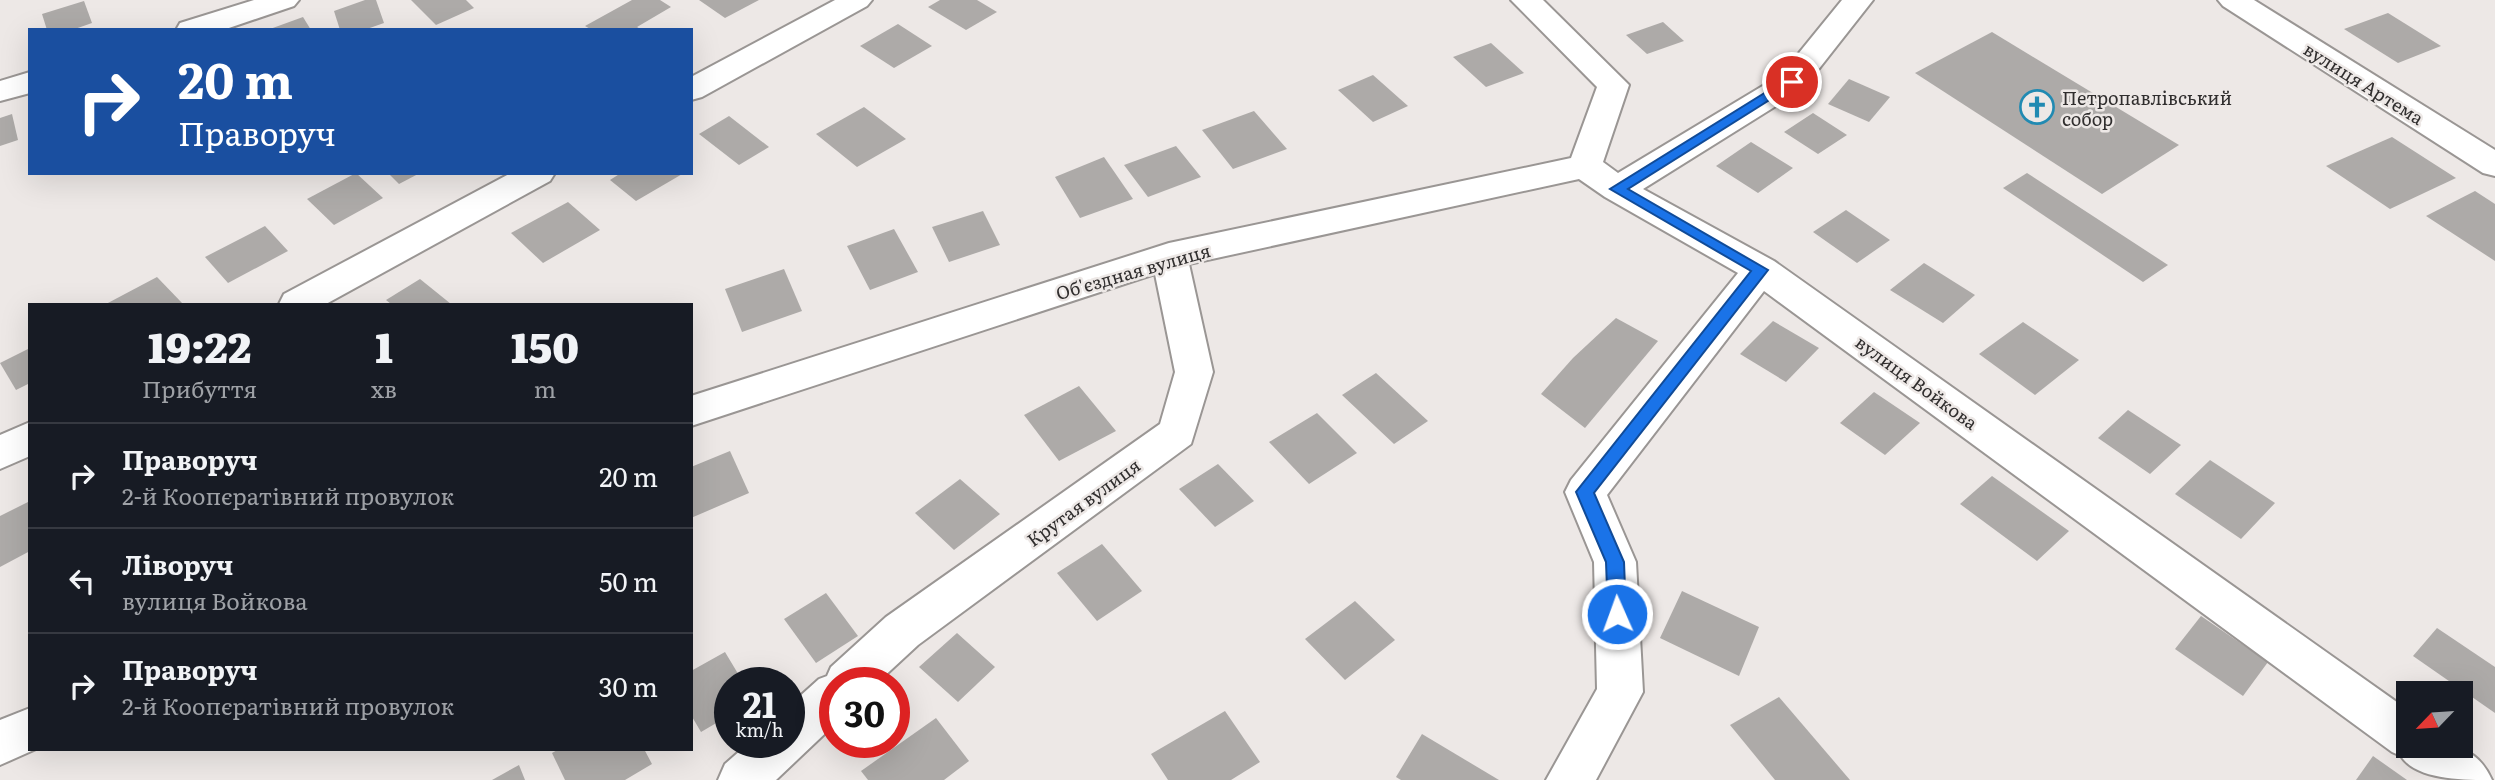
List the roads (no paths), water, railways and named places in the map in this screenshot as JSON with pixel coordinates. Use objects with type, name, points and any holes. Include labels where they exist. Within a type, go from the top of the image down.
[{"type":"street","points":[[197,28],[284,0]]},
{"type":"street","points":[[693,89],[857,0]]},
{"type":"street","points":[[1526,0],[1613,85],[1585,166]]},
{"type":"street","points":[[1617,189],[1792,82],[1857,0]]},
{"type":"street","name":"вулиця Артема","points":[[2233,0],[2495,165]]},
{"type":"street","points":[[0,91],[28,83]]},
{"type":"street","name":"вулиця Войкова","points":[[1585,166],[1617,189],[1761,270],[2396,728]]},
{"type":"street","name":"Об'єздная вулиця","points":[[693,410],[1169,256],[1585,166]]},
{"type":"street","points":[[299,303],[534,175]]},
{"type":"street","name":"Крутая вулиця","points":[[863,667],[902,631],[1177,433],[1194,372],[1169,256]]},
{"type":"street","points":[[1570,780],[1620,692],[1615,562],[1585,492],[1761,270]]},
{"type":"street","points":[[0,453],[28,439]]},
{"type":"street","points":[[805,721],[819,709]]},
{"type":"street","points":[[0,743],[28,730]]},
{"type":"street","points":[[742,780],[766,758]]},
{"type":"street","points":[[2437,758],[2468,780]]},
{"type":"place","name":"Петропавлівський собор","points":[[2037,107]]}]
